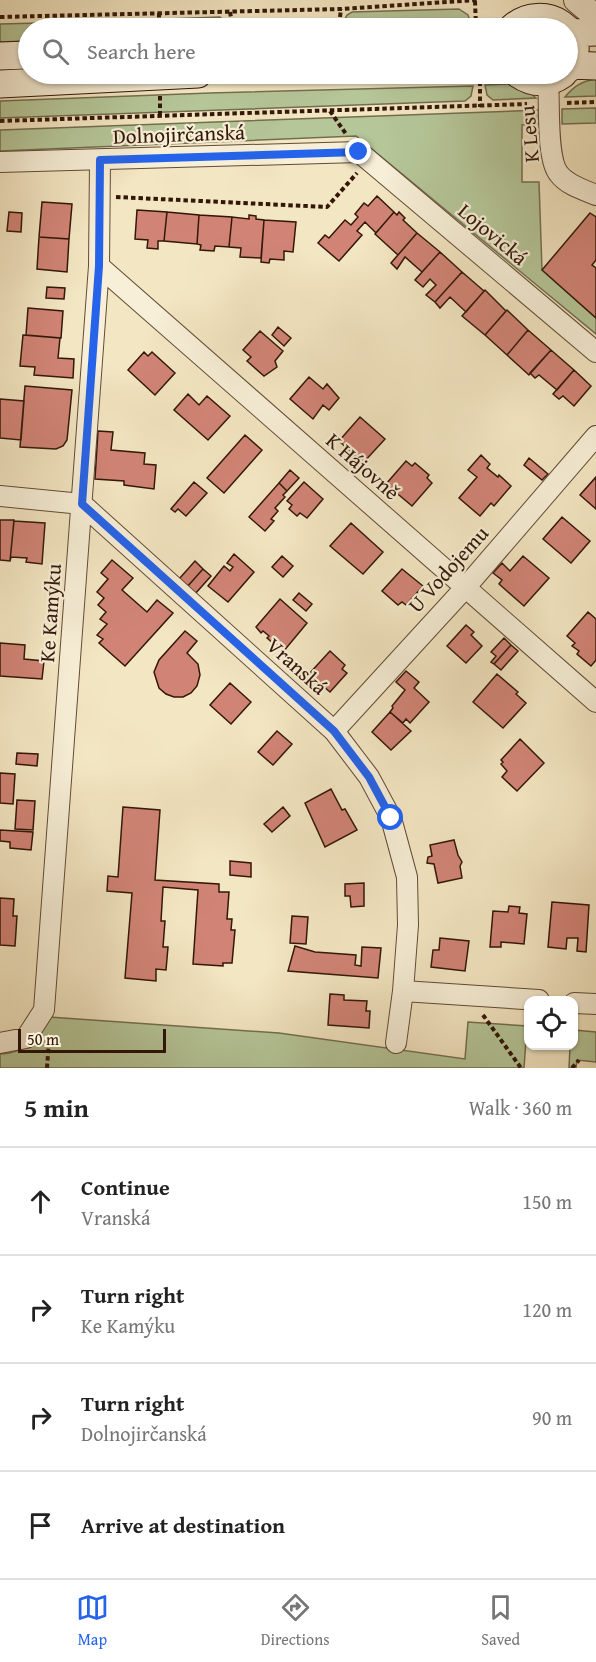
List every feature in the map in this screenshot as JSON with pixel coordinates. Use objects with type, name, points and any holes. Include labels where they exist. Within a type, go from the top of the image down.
[{"type":"main road","points":[[528,18],[540,14],[573,17]]},
{"type":"main road","points":[[0,56],[18,55]]},
{"type":"main road","points":[[0,84],[18,83]]},
{"type":"street","points":[[573,17],[596,17]]},
{"type":"street","name":"K Lesu","points":[[564,84],[550,140],[554,165],[559,175],[569,183],[596,195]]},
{"type":"street","name":"Dolnojirčanská","points":[[0,162],[363,156]]},
{"type":"street","name":"Lojovická","points":[[363,156],[596,352]]},
{"type":"street","name":"Ke Kamýku","points":[[0,1043],[26,1038],[44,1010],[99,266],[100,160]]},
{"type":"street","name":"K Hájovně","points":[[99,266],[596,702]]},
{"type":"street","name":"U Vodojemu","points":[[334,731],[465,588],[596,436]]},
{"type":"street","points":[[0,496],[82,504]]},
{"type":"street","name":"Vranská","points":[[82,504],[334,731],[369,777],[391,818],[407,877],[408,925],[396,1043]]},
{"type":"street","points":[[403,991],[524,999]]},
{"type":"street","points":[[578,1003],[596,1004]]},
{"type":"path","points":[[0,17],[341,9],[476,1],[476,18]]},
{"type":"path","points":[[340,17],[341,9]]},
{"type":"path","points":[[230,11],[231,18]]},
{"type":"path","points":[[159,13],[159,18]]},
{"type":"path","points":[[480,84],[480,107]]},
{"type":"path","points":[[0,121],[480,107],[544,84]]},
{"type":"path","points":[[575,84],[596,102]]},
{"type":"path","points":[[101,196],[327,207],[363,156]]},
{"type":"path","points":[[469,996],[521,1068]]},
{"type":"path","points":[[572,1068],[579,1060]]},
{"type":"green space","points":[[459,9],[469,18],[346,18],[352,12]]},
{"type":"green space","points":[[0,24],[18,24],[18,41],[0,42]]},
{"type":"green space","points":[[596,79],[596,96],[565,97],[579,85]]},
{"type":"green space","points":[[512,84],[524,88],[536,98],[493,100],[487,95],[485,85]]},
{"type":"green space","points":[[473,86],[471,96],[465,101],[0,118],[0,101]]},
{"type":"green space","points":[[596,108],[596,123],[562,124],[562,109]]},
{"type":"green space","points":[[541,110],[543,123],[522,125],[522,182],[539,182],[542,270],[596,318],[596,334],[356,136],[0,151],[0,130]]},
{"type":"green space","points":[[49,1017],[279,1033],[465,1059],[468,1022],[524,1026],[525,1050],[524,1068],[0,1068],[0,1054],[23,1048],[42,1032]]},
{"type":"green space","points":[[578,1030],[596,1032],[596,1062],[577,1060],[576,1068],[569,1068],[570,1050],[578,1050]]},
{"type":"building","points":[[377,196],[394,212],[376,233],[365,222],[357,231],[362,235],[339,261],[318,243],[325,235],[329,238],[345,220],[351,225],[358,217],[355,214],[364,203],[368,206]]},
{"type":"building","points":[[42,202],[72,204],[69,239],[39,237]]},
{"type":"building","points":[[137,210],[167,212],[164,241],[158,241],[158,249],[147,248],[148,240],[135,239]]},
{"type":"building","points":[[9,212],[22,213],[21,232],[7,231]]},
{"type":"building","points":[[167,212],[199,215],[197,244],[164,241]]},
{"type":"building","points":[[394,212],[397,215],[399,212],[405,218],[403,220],[417,233],[398,255],[375,234]]},
{"type":"building","points":[[590,213],[596,217],[596,260],[592,265],[596,268],[596,318],[542,270]]},
{"type":"building","points":[[199,215],[232,217],[229,247],[215,246],[214,251],[200,250],[201,245],[197,244]]},
{"type":"building","points":[[249,215],[264,220],[261,258],[240,257],[241,248],[229,247],[232,217],[249,219]]},
{"type":"building","points":[[264,220],[296,222],[293,252],[284,251],[284,260],[270,259],[269,263],[261,262]]},
{"type":"building","points":[[417,233],[440,252],[422,272],[405,257],[397,269],[391,263]]},
{"type":"building","points":[[39,237],[69,239],[67,272],[37,269]]},
{"type":"building","points":[[440,252],[462,272],[435,302],[426,295],[436,285],[430,279],[423,287],[415,280]]},
{"type":"building","points":[[462,272],[484,291],[466,312],[450,297],[440,308],[435,302]]},
{"type":"building","points":[[47,287],[65,288],[64,299],[46,298]]},
{"type":"building","points":[[485,290],[506,311],[485,335],[462,316]]},
{"type":"building","points":[[28,308],[63,311],[61,338],[26,335]]},
{"type":"building","points":[[507,310],[528,330],[507,355],[485,335]]},
{"type":"building","points":[[278,327],[291,338],[284,346],[272,335]]},
{"type":"building","points":[[528,330],[551,350],[529,375],[507,355]]},
{"type":"building","points":[[260,331],[283,351],[275,361],[277,367],[264,376],[247,361],[251,357],[243,350]]},
{"type":"building","points":[[23,335],[60,338],[58,358],[74,359],[73,378],[34,375],[35,367],[20,366]]},
{"type":"building","points":[[551,350],[574,370],[557,390],[539,375],[535,378],[530,373]]},
{"type":"building","points":[[144,352],[148,356],[152,352],[175,373],[155,395],[128,370]]},
{"type":"building","points":[[574,370],[591,386],[574,406],[563,396],[559,399],[553,394]]},
{"type":"building","points":[[309,377],[323,389],[327,384],[339,398],[329,410],[323,405],[313,419],[290,399]]},
{"type":"building","points":[[25,386],[72,390],[67,440],[63,446],[56,449],[20,447]]},
{"type":"building","points":[[188,394],[199,405],[207,396],[230,416],[208,440],[174,410]]},
{"type":"building","points":[[0,399],[24,401],[21,440],[0,438]]},
{"type":"building","points":[[360,417],[385,439],[363,463],[339,441]]},
{"type":"building","points":[[98,431],[113,432],[111,450],[145,453],[144,464],[156,465],[154,489],[124,485],[124,481],[95,479]]},
{"type":"building","points":[[245,435],[262,450],[224,493],[207,478]]},
{"type":"building","points":[[481,455],[490,464],[487,468],[511,486],[494,506],[491,503],[480,516],[459,498],[477,477],[468,470]]},
{"type":"building","points":[[529,458],[548,474],[542,480],[524,465]]},
{"type":"building","points":[[406,461],[412,466],[415,463],[429,475],[427,478],[432,483],[412,506],[386,484]]},
{"type":"building","points":[[290,470],[299,478],[287,491],[279,483]]},
{"type":"building","points":[[596,477],[596,509],[580,495]]},
{"type":"building","points":[[194,482],[207,493],[186,516],[178,509],[175,512],[171,509]]},
{"type":"building","points":[[304,482],[323,499],[307,518],[300,513],[297,516],[289,509],[292,505],[287,501]]},
{"type":"building","points":[[279,483],[287,491],[283,495],[285,497],[275,508],[278,511],[271,519],[274,521],[265,531],[249,517]]},
{"type":"building","points":[[562,517],[590,541],[571,563],[543,539]]},
{"type":"building","points":[[0,520],[14,520],[10,561],[0,560]]},
{"type":"building","points":[[14,521],[45,523],[42,564],[26,562],[27,558],[11,557],[10,561]]},
{"type":"building","points":[[351,523],[383,552],[363,574],[330,546]]},
{"type":"building","points":[[234,554],[254,572],[228,602],[208,586],[224,566],[230,571],[233,567],[227,563]]},
{"type":"building","points":[[282,556],[293,566],[283,577],[272,567]]},
{"type":"building","points":[[523,556],[549,578],[524,606],[499,584],[502,580],[493,573],[502,563],[510,571]]},
{"type":"building","points":[[112,560],[133,578],[122,590],[147,612],[157,600],[173,613],[125,666],[99,643],[103,639],[97,635],[107,624],[100,619],[106,612],[98,605],[104,598],[97,592],[108,579],[101,573]]},
{"type":"building","points":[[195,561],[203,569],[187,587],[179,579]]},
{"type":"building","points":[[203,569],[211,576],[195,594],[187,587]]},
{"type":"building","points":[[402,569],[423,586],[406,605],[402,602],[398,605],[382,591]]},
{"type":"building","points":[[299,593],[312,604],[306,611],[293,600]]},
{"type":"building","points":[[280,599],[307,623],[283,652],[267,638],[269,636],[263,631],[261,633],[256,627]]},
{"type":"building","points":[[588,612],[596,619],[596,660],[591,666],[577,654],[579,651],[572,646],[575,643],[567,636]]},
{"type":"building","points":[[466,625],[474,632],[471,635],[482,646],[466,663],[447,646]]},
{"type":"building","points":[[185,631],[197,641],[187,653],[198,664],[200,675],[197,686],[191,693],[183,697],[174,697],[159,688],[154,672],[159,660]]},
{"type":"building","points":[[504,638],[511,645],[494,664],[491,662],[496,656],[491,652]]},
{"type":"building","points":[[0,643],[25,645],[24,659],[44,661],[42,679],[0,676]]},
{"type":"building","points":[[511,645],[518,651],[501,670],[494,664]]},
{"type":"building","points":[[330,651],[345,665],[342,669],[347,673],[330,692],[309,674]]},
{"type":"building","points":[[406,671],[419,682],[414,688],[429,702],[410,723],[406,719],[403,723],[390,712],[405,690],[396,682]]},
{"type":"building","points":[[497,674],[518,692],[516,694],[526,703],[503,728],[473,702]]},
{"type":"building","points":[[230,683],[251,702],[231,724],[210,705]]},
{"type":"building","points":[[390,712],[411,731],[391,750],[372,732]]},
{"type":"building","points":[[277,731],[292,744],[273,765],[258,752]]},
{"type":"building","points":[[520,739],[544,763],[517,791],[502,777],[507,771],[501,764],[503,762],[501,760]]},
{"type":"building","points":[[17,753],[38,754],[37,766],[16,764]]},
{"type":"building","points":[[0,773],[15,774],[13,804],[0,803]]},
{"type":"building","points":[[331,789],[342,810],[345,809],[357,830],[325,847],[305,803]]},
{"type":"building","points":[[17,800],[35,801],[33,830],[15,829]]},
{"type":"building","points":[[123,807],[160,810],[155,880],[219,884],[219,892],[229,892],[227,919],[232,919],[231,930],[235,930],[232,963],[223,963],[223,966],[193,964],[198,890],[163,887],[161,921],[165,921],[163,947],[168,947],[166,970],[156,969],[156,981],[125,978],[132,893],[107,891],[108,876],[118,877]]},
{"type":"building","points":[[283,807],[290,816],[272,832],[264,824]]},
{"type":"building","points":[[0,830],[33,832],[31,850],[10,848],[10,842],[0,841]]},
{"type":"building","points":[[454,840],[462,862],[460,866],[462,878],[438,883],[434,864],[427,863],[428,857],[432,856],[430,845]]},
{"type":"building","points":[[230,861],[251,863],[251,877],[230,875]]},
{"type":"building","points":[[364,883],[364,906],[351,907],[350,896],[345,896],[345,884]]},
{"type":"building","points":[[0,898],[14,899],[13,916],[17,916],[15,946],[0,945]]},
{"type":"building","points":[[552,902],[589,905],[586,952],[577,951],[578,938],[567,938],[566,949],[548,947]]},
{"type":"building","points":[[509,906],[520,907],[519,913],[527,914],[524,944],[501,942],[501,947],[490,947],[493,911],[508,912]]},
{"type":"building","points":[[292,916],[308,917],[306,944],[290,943]]},
{"type":"building","points":[[440,938],[469,941],[465,971],[431,967],[433,950],[439,950]]},
{"type":"building","points":[[295,946],[315,952],[356,955],[355,965],[361,966],[362,947],[381,948],[378,978],[288,971]]},
{"type":"building","points":[[330,994],[344,995],[344,1000],[367,1001],[366,1011],[370,1011],[369,1028],[328,1025]]},
{"type":"route","points":[[359,152],[100,160],[99,266],[82,504],[334,731],[369,777],[391,818]]}]
